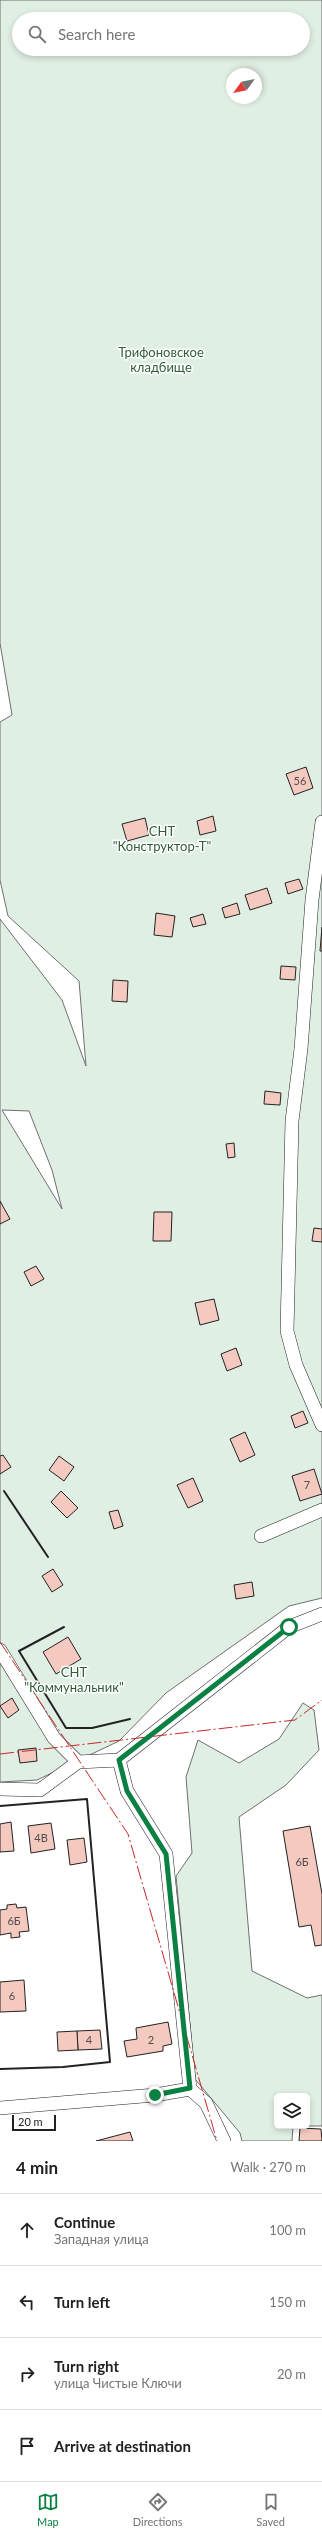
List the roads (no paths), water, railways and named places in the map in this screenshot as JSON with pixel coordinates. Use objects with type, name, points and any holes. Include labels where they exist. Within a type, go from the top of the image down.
[{"type":"street","points":[[322,822],[312,900],[302,1049],[292,1121],[288,1331],[296,1365],[322,1425]]},
{"type":"street","points":[[261,1536],[322,1510]]},
{"type":"street","points":[[0,1789],[40,1790],[78,1762],[119,1760],[289,1627],[322,1614]]},
{"type":"street","points":[[0,1650],[54,1738],[78,1762]]},
{"type":"street","points":[[119,1760],[127,1791],[166,1854],[190,2088],[206,2103],[224,2141]]},
{"type":"street","points":[[0,2108],[155,2095],[190,2088]]},
{"type":"park label","name":"Трифоновское кладбище","points":[[161,360]]},
{"type":"park label","name":"СНТ \"Конструктор-Т\"","points":[[162,838]]},
{"type":"park label","name":"СНТ \"Коммунальник\"","points":[[74,1680]]}]
